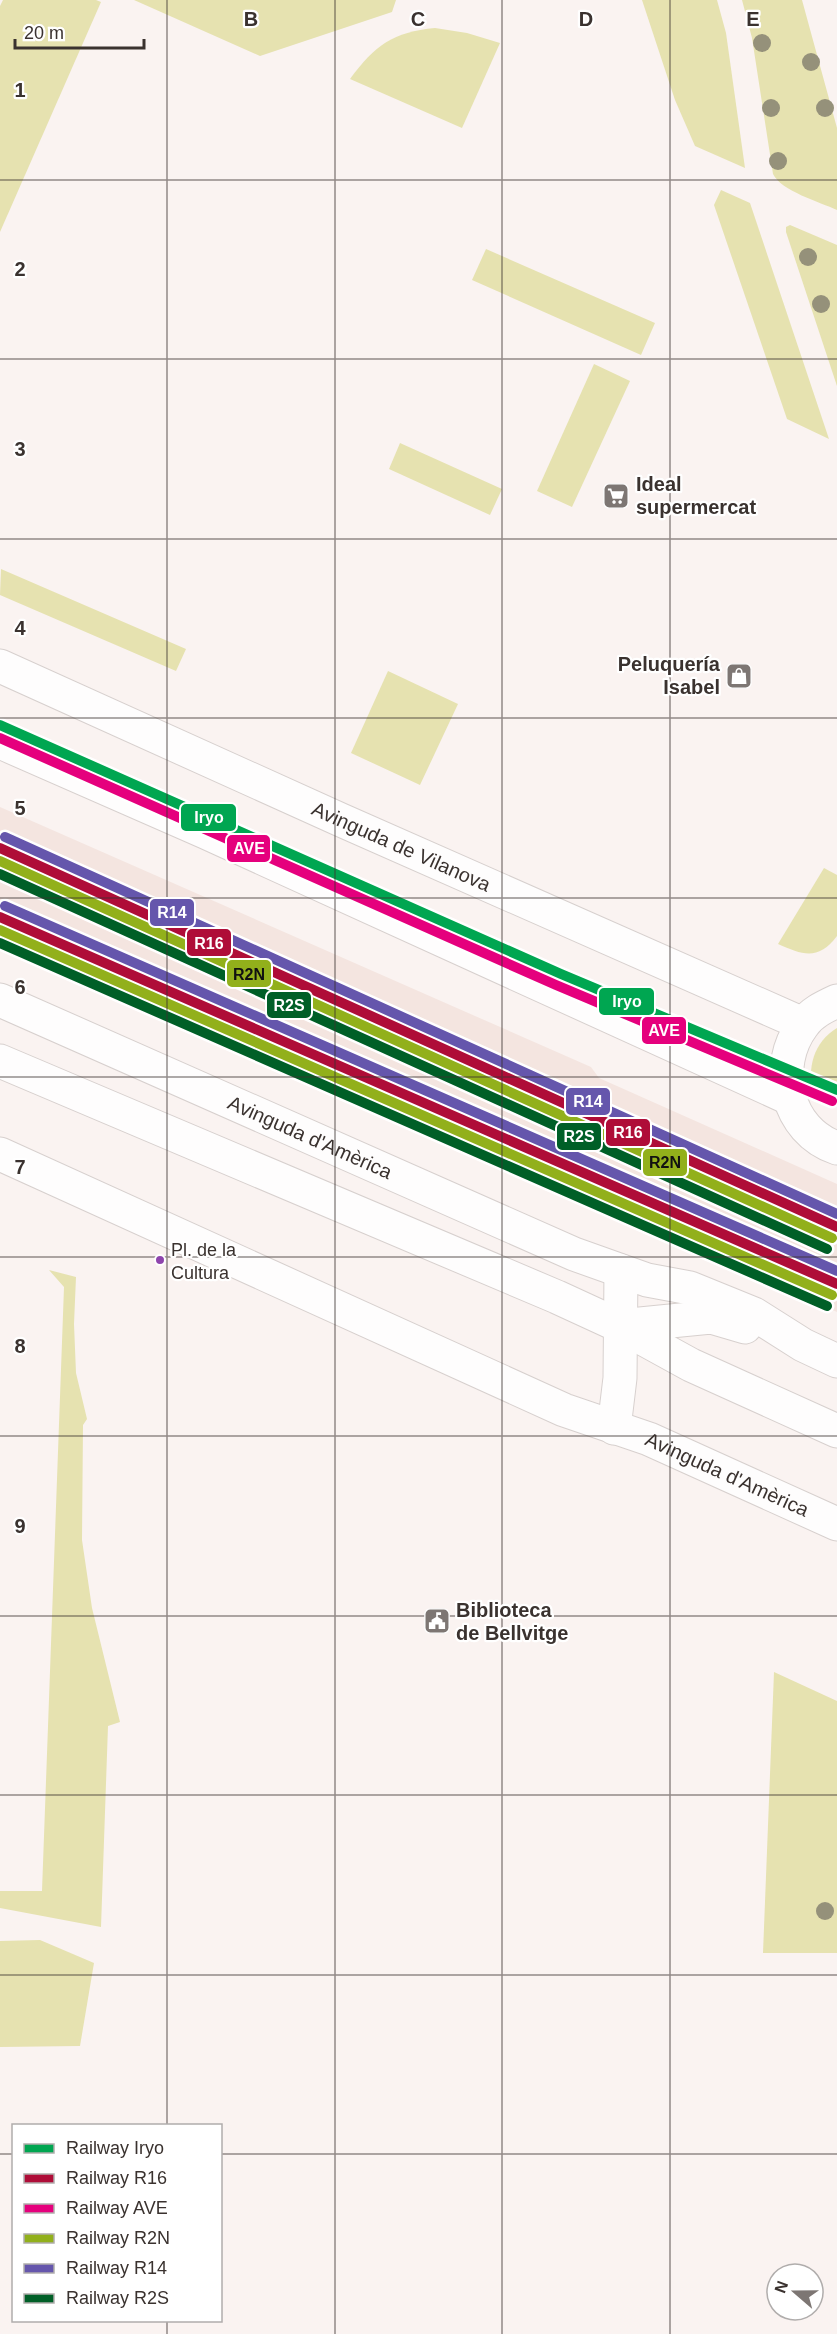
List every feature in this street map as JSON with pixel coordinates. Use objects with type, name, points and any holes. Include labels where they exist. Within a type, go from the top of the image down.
[{"type":"street","name":"Avinguda de Vilanova","points":[[0,666],[341,820],[803,1024]]},
{"type":"street","points":[[0,742],[205,832],[789,1098]]},
{"type":"street","name":"Avinguda d'Amèrica","points":[[0,1000],[542,1240],[647,1280],[690,1288],[754,1314],[803,1345],[837,1361]]},
{"type":"street","points":[[837,1001],[820,1009],[803,1024],[790,1048],[786,1070],[789,1098],[801,1122],[821,1141],[837,1148]]},
{"type":"street","points":[[0,1061],[557,1297],[620,1326],[691,1365],[837,1431]]},
{"type":"street","name":"Avinguda d'Amèrica","points":[[0,1154],[564,1410],[649,1439],[837,1524]]},
{"type":"street","points":[[614,1428],[621,1378],[621,1271]]},
{"type":"street","name":"Avinguda d'Amèrica","points":[[620,1326],[711,1317],[803,1345]]},
{"type":"shaded area","points":[[3,0],[96,0],[101,2],[0,232],[0,6]]},
{"type":"shaded area","points":[[134,0],[396,0],[392,12],[260,56]]},
{"type":"shaded area","points":[[642,0],[717,0],[726,33],[745,168],[695,146],[675,100]]},
{"type":"shaded area","points":[[742,0],[802,0],[837,128],[837,210],[792,191],[777,180],[773,174],[752,38]]},
{"type":"shaded area","points":[[435,28],[467,33],[500,43],[462,128],[350,79],[368,57],[386,42],[408,33]]},
{"type":"shaded area","points":[[721,190],[750,203],[829,439],[787,419],[714,205]]},
{"type":"shaded area","points":[[790,225],[837,245],[837,386],[786,232],[786,227]]},
{"type":"shaded area","points":[[486,249],[655,323],[641,355],[472,280]]},
{"type":"shaded area","points":[[594,364],[630,381],[572,507],[537,491]]},
{"type":"shaded area","points":[[400,443],[502,489],[490,515],[389,469]]},
{"type":"shaded area","points":[[1,569],[186,649],[176,671],[0,595]]},
{"type":"shaded area","points":[[388,671],[458,704],[420,785],[351,753]]},
{"type":"shaded area","points":[[0,807],[591,1067],[599,1078],[837,1184],[837,1312],[0,944]]},
{"type":"shaded area","points":[[824,868],[837,875],[837,936],[823,949],[810,954],[778,944]]},
{"type":"shaded area","points":[[837,1028],[837,1083],[814,1094],[811,1075],[814,1056],[823,1041]]},
{"type":"shaded area","points":[[49,1270],[76,1277],[74,1324],[76,1373],[87,1419],[83,1425],[82,1540],[92,1608],[120,1722],[108,1726],[101,1927],[0,1908],[0,1891],[42,1891],[64,1287]]},
{"type":"shaded area","points":[[774,1672],[837,1701],[837,1953],[763,1953]]},
{"type":"shaded area","points":[[40,1940],[94,1963],[80,2046],[0,2047],[0,1941]]},
{"type":"rail line","name":"Iryo","points":[[0,725],[561,974],[837,1090]]},
{"type":"rail line","name":"AVE","points":[[0,738],[556,985],[832,1101]]},
{"type":"rail line","name":"R14","points":[[5,837],[837,1214]]},
{"type":"rail line","name":"R16","points":[[0,848],[837,1227]]},
{"type":"rail line","name":"R2N","points":[[0,861],[832,1238]]},
{"type":"rail line","name":"R2S","points":[[0,874],[827,1249]]},
{"type":"rail line","name":"R14","points":[[5,906],[837,1271]]},
{"type":"rail line","name":"R16","points":[[0,917],[837,1284]]},
{"type":"rail line","name":"R2N","points":[[0,930],[832,1295]]},
{"type":"rail line","name":"R2S","points":[[0,943],[827,1306]]},
{"type":"place","name":"Ideal supermercat","points":[[616,496]]},
{"type":"place","name":"Peluquería Isabel","points":[[739,676]]},
{"type":"place","name":"Pl. de la Cultura","points":[[160,1260]]},
{"type":"place","name":"Biblioteca de Bellvitge","points":[[437,1621]]}]
